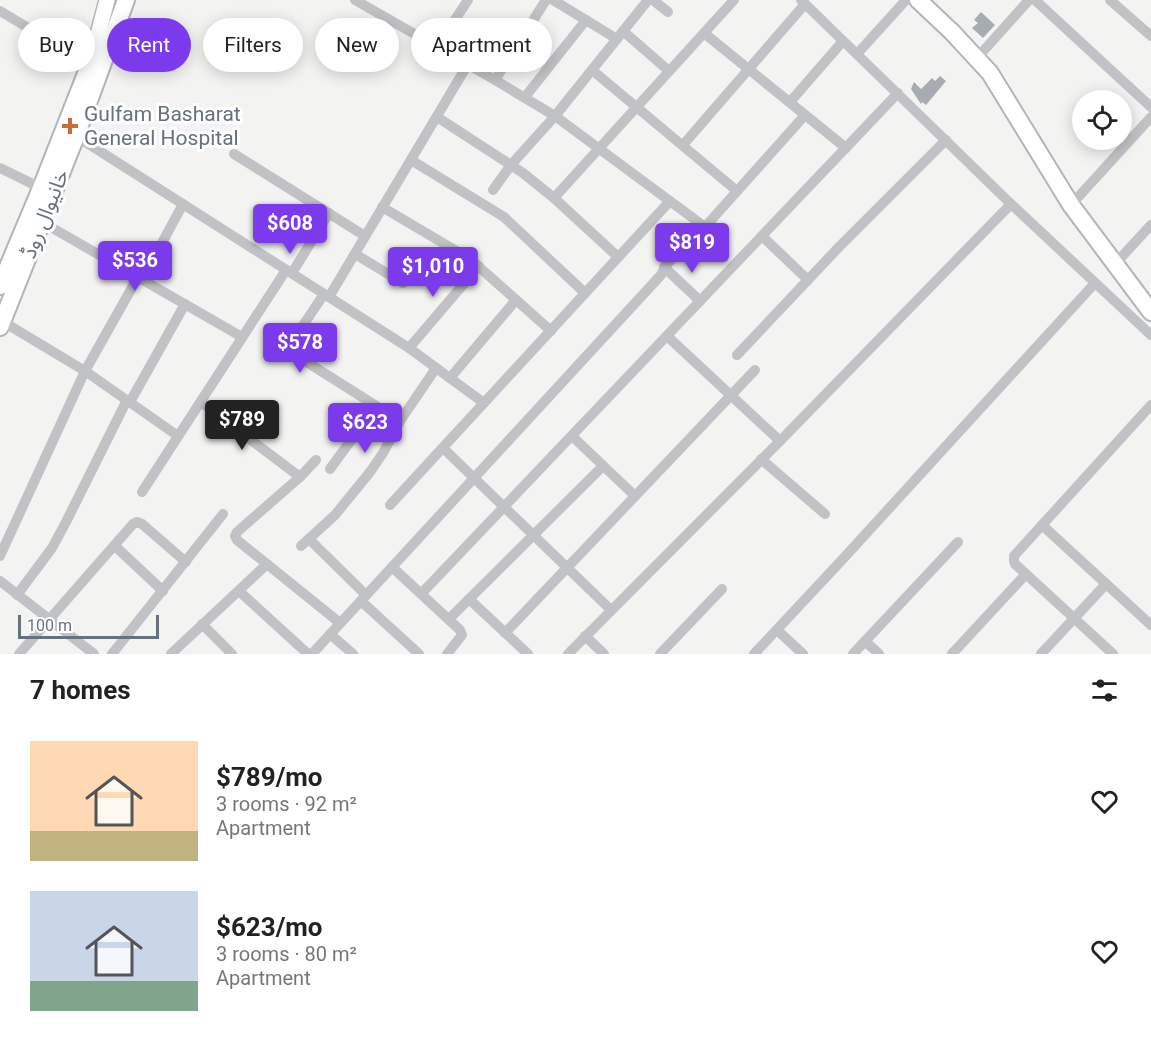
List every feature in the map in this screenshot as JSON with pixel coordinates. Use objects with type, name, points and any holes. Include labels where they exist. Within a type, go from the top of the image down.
[{"type":"main road","name":"خانیوال روڈ","points":[[95,65],[115,0]]},
{"type":"main road","name":"خانیوال روڈ","points":[[95,65],[126,0]]},
{"type":"main road","points":[[918,0],[977,58],[998,84],[1071,205],[1151,312]]},
{"type":"main road","name":"خانیوال روڈ","points":[[0,286],[92,72]]},
{"type":"main road","name":"خانیوال روڈ","points":[[1,324],[76,136],[93,72]]},
{"type":"street","points":[[95,65],[107,0]]},
{"type":"street","name":"خانیوال روڈ","points":[[95,65],[132,0]]},
{"type":"street","points":[[356,0],[411,32]]},
{"type":"street","points":[[456,18],[468,0]]},
{"type":"street","points":[[495,80],[546,0]]},
{"type":"street","points":[[553,0],[586,20],[620,35],[669,71]]},
{"type":"street","points":[[493,190],[511,165],[555,116],[651,0],[668,12]]},
{"type":"street","points":[[554,198],[734,0]]},
{"type":"street","points":[[857,54],[906,0]]},
{"type":"street","points":[[977,58],[1029,0]]},
{"type":"street","points":[[1035,0],[1151,107]]},
{"type":"street","points":[[1114,1],[1151,36]]},
{"type":"street","points":[[683,145],[803,2],[1011,204],[1151,335]]},
{"type":"street","points":[[0,11],[18,21]]},
{"type":"street","points":[[525,97],[586,20]]},
{"type":"street","points":[[704,33],[846,148]]},
{"type":"street","points":[[790,102],[843,41]]},
{"type":"street","points":[[592,70],[737,191]]},
{"type":"street","points":[[400,421],[294,354],[290,345],[355,254],[463,72]]},
{"type":"street","points":[[482,72],[555,116],[705,227]]},
{"type":"street","points":[[421,594],[898,93]]},
{"type":"street","points":[[239,591],[310,654],[661,274],[664,267],[705,227],[805,115]]},
{"type":"street","points":[[436,117],[511,165],[554,198],[618,257]]},
{"type":"street","points":[[1071,205],[1151,117]]},
{"type":"street","points":[[76,136],[409,348],[484,403]]},
{"type":"street","points":[[737,355],[847,238],[946,140]]},
{"type":"street","points":[[234,154],[365,236]]},
{"type":"street","points":[[411,160],[504,218],[585,293]]},
{"type":"street","points":[[0,168],[41,188]]},
{"type":"street","points":[[390,505],[670,201]]},
{"type":"street","points":[[0,556],[85,371],[183,204]]},
{"type":"street","points":[[568,654],[1011,204]]},
{"type":"street","points":[[382,207],[470,259],[550,331]]},
{"type":"street","points":[[142,492],[242,337],[329,213]]},
{"type":"street","points":[[42,222],[242,337]]},
{"type":"street","points":[[1115,264],[1151,225]]},
{"type":"street","points":[[762,236],[808,280]]},
{"type":"street","points":[[355,254],[403,283]]},
{"type":"street","points":[[409,348],[478,266]]},
{"type":"street","points":[[664,267],[700,301]]},
{"type":"street","points":[[754,654],[842,561],[1095,283]]},
{"type":"street","points":[[450,378],[516,300]]},
{"type":"street","points":[[17,595],[57,539],[128,401],[185,304]]},
{"type":"street","points":[[1,324],[85,371],[178,436]]},
{"type":"street","points":[[667,336],[780,441]]},
{"type":"street","points":[[419,654],[305,543],[335,515],[370,472],[400,421],[436,368]]},
{"type":"street","points":[[504,633],[755,370]]},
{"type":"street","points":[[201,402],[300,477]]},
{"type":"street","points":[[1113,654],[1026,574],[1014,561],[1014,556],[1151,405]]},
{"type":"street","points":[[330,469],[376,406]]},
{"type":"street","points":[[572,435],[635,496]]},
{"type":"street","points":[[443,448],[610,610]]},
{"type":"street","points":[[761,459],[825,514]]},
{"type":"street","points":[[316,460],[235,536],[237,540],[340,623]]},
{"type":"street","points":[[449,619],[603,465]]},
{"type":"street","points":[[112,654],[223,514]]},
{"type":"street","points":[[19,654],[133,524],[137,522],[142,524],[186,562]]},
{"type":"street","points":[[1042,525],[1151,625]]},
{"type":"street","points":[[853,654],[958,542]]},
{"type":"street","points":[[115,546],[164,591]]},
{"type":"street","points":[[171,654],[267,564]]},
{"type":"street","points":[[392,567],[460,630],[462,635],[447,654]]},
{"type":"street","points":[[952,654],[1026,574]]},
{"type":"street","points":[[0,581],[94,654]]},
{"type":"street","points":[[1041,654],[1106,584]]},
{"type":"street","points":[[660,654],[722,589]]},
{"type":"street","points":[[469,599],[528,654]]},
{"type":"street","points":[[202,624],[232,654]]},
{"type":"street","points":[[777,630],[803,654]]},
{"type":"street","points":[[330,634],[353,654]]},
{"type":"street","points":[[585,636],[604,654]]},
{"type":"street","points":[[865,641],[879,654]]},
{"type":"building","points":[[981,12],[995,25],[983,38],[972,28],[978,23],[974,20]]},
{"type":"building","points":[[940,76],[946,81],[926,105],[922,102],[921,104],[911,89],[914,82],[921,89],[932,78],[935,81]]},
{"type":"place","name":"Gulfam Basharat General Hospital","points":[[70,126]]}]
